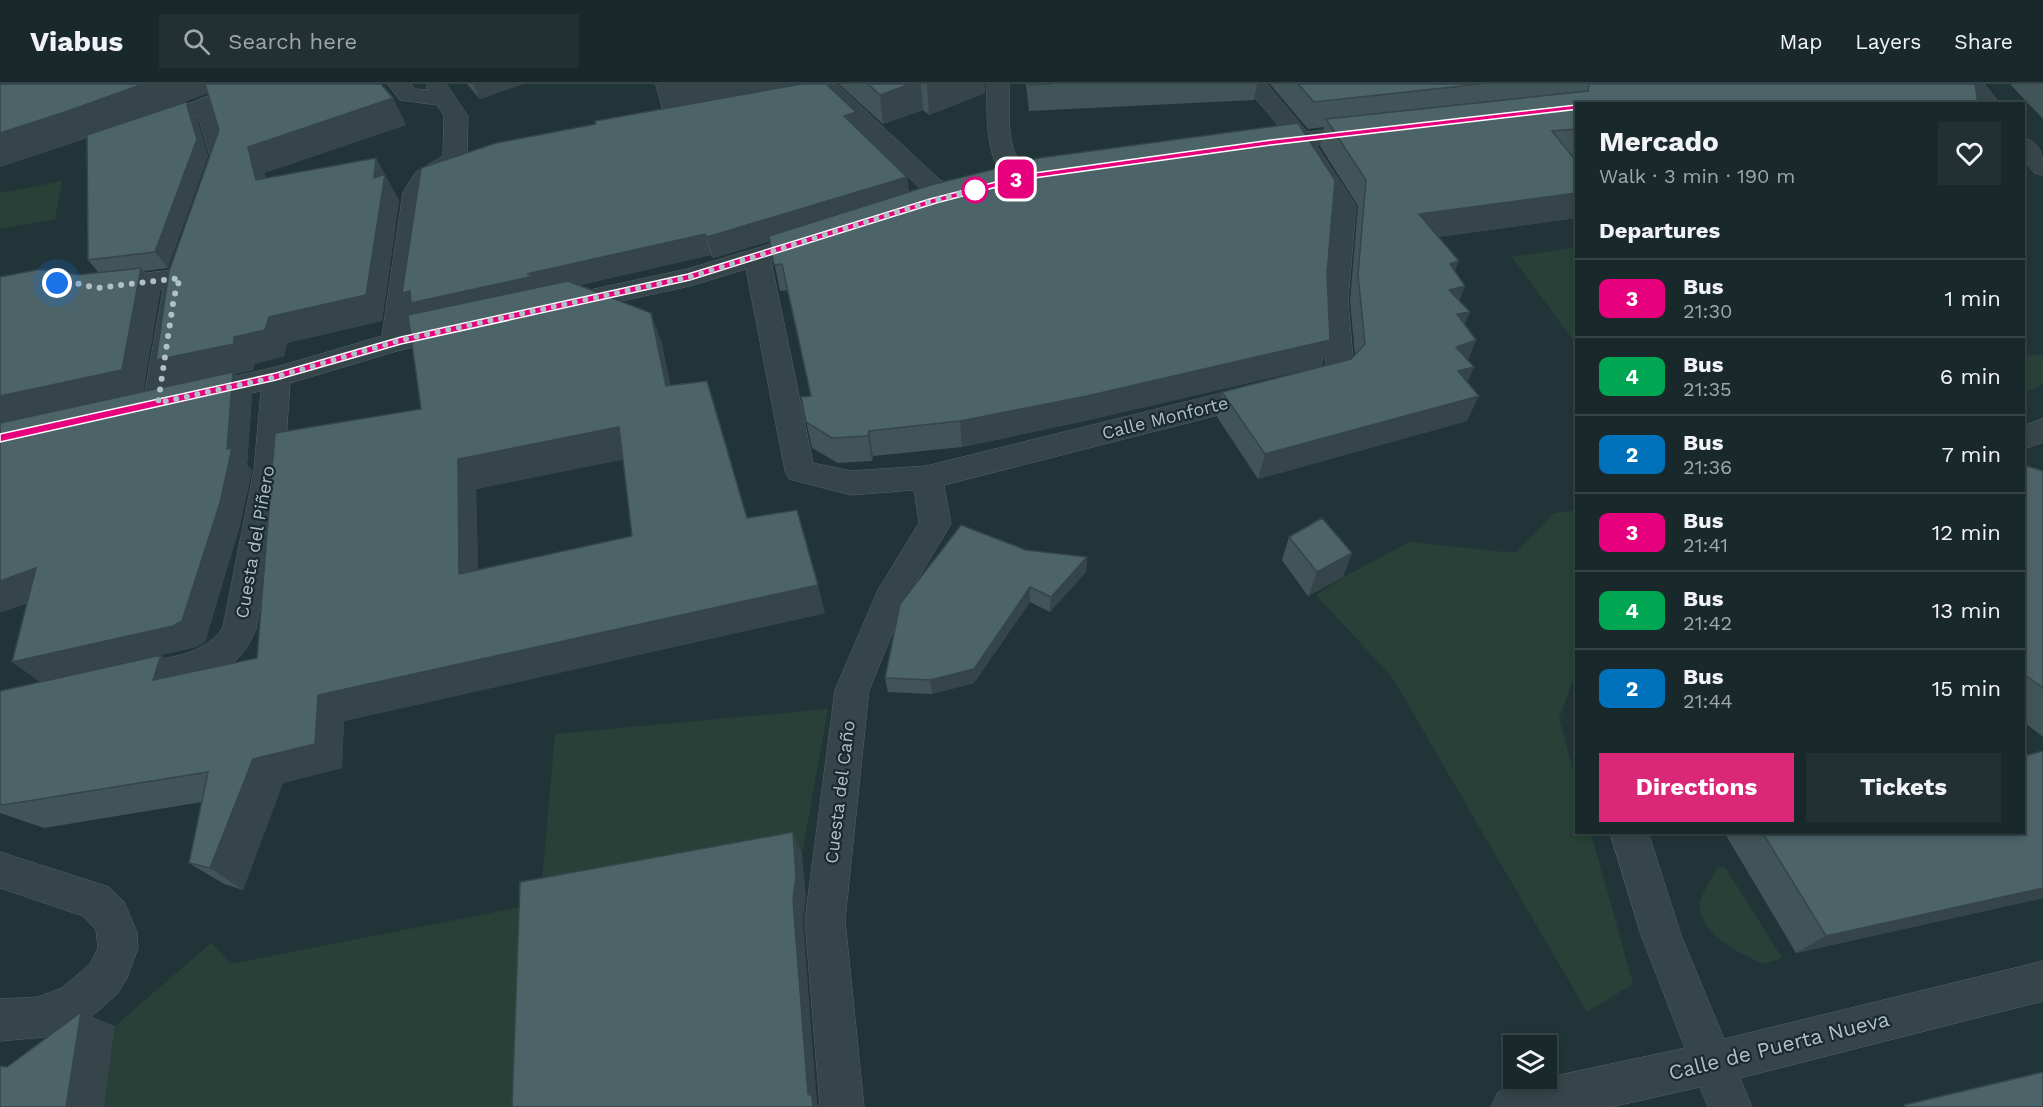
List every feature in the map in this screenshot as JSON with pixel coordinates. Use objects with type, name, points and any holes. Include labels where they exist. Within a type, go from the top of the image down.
[{"type":"street","points":[[131,131],[261,84]]},
{"type":"street","points":[[395,342],[415,192],[425,177],[465,157],[456,116],[442,93],[408,94],[399,84]]},
{"type":"street","points":[[999,84],[1003,157],[1012,171],[1027,177]]},
{"type":"street","points":[[1255,84],[1301,139]]},
{"type":"street","points":[[1971,84],[1987,102]]},
{"type":"street","points":[[799,97],[831,91],[931,185],[945,192],[979,189]]},
{"type":"street","points":[[206,105],[222,156],[207,201]]},
{"type":"street","points":[[1236,147],[1392,129]]},
{"type":"street","name":"Calle Monforte","points":[[929,489],[1332,376],[1340,370],[1335,301],[1343,206],[1301,139]]},
{"type":"street","points":[[2025,146],[2043,168]]},
{"type":"street","points":[[928,203],[1051,172]]},
{"type":"street","points":[[541,310],[690,277],[836,232]]},
{"type":"street","points":[[757,258],[800,471],[851,483],[929,489]]},
{"type":"street","points":[[85,285],[105,288],[184,267],[174,297],[147,406],[276,377],[395,342],[484,322]]},
{"type":"street","name":"Cuesta del Piñero","points":[[99,686],[210,660],[229,647],[236,638],[269,470],[276,377]]},
{"type":"street","name":"Cuesta del Caño","points":[[842,1107],[825,920],[852,690],[894,590],[935,524],[929,489]]},
{"type":"street","points":[[1630,834],[1661,935],[1730,1107]]},
{"type":"street","points":[[0,870],[95,902],[106,910],[114,921],[118,935],[118,947],[112,964],[100,982],[80,1001],[39,1018],[0,1020]]},
{"type":"street","name":"Calle de Puerta Nueva","points":[[1513,1107],[1713,1064],[2043,981]]},
{"type":"green space","points":[[62,181],[55,219],[0,229],[0,193]]},
{"type":"green space","points":[[1575,247],[1575,343],[1512,257]]},
{"type":"green space","points":[[2043,354],[2043,384],[2025,393],[2025,356]]},
{"type":"green space","points":[[1575,510],[1575,675],[1559,718],[1575,777],[1575,834],[1591,834],[1633,984],[1587,1012],[1392,677],[1316,595],[1409,542],[1515,553],[1554,513]]},
{"type":"green space","points":[[828,709],[802,854],[541,903],[536,1107],[104,1107],[115,1026],[211,943],[231,964],[540,903],[555,734]]},
{"type":"green space","points":[[1725,867],[1782,958],[1764,964],[1733,949],[1705,924],[1701,913],[1701,898],[1717,868]]},
{"type":"building","points":[[0,84],[143,84],[0,133]]},
{"type":"building","points":[[205,84],[381,84],[393,98],[248,147],[256,180],[376,158],[374,178],[385,174],[366,295],[269,317],[265,330],[234,337],[234,344],[156,360],[169,271],[219,130]]},
{"type":"building","points":[[801,84],[826,84],[856,112],[844,116],[907,177],[707,237],[705,234],[527,274],[534,276],[411,303],[410,291],[402,293],[421,168],[496,143],[596,124],[595,121]]},
{"type":"building","points":[[868,84],[910,84],[880,95]]},
{"type":"building","points":[[1298,84],[1481,84],[1314,102]]},
{"type":"building","points":[[1589,84],[1975,84],[1978,102],[1575,102],[1575,129],[1552,131],[1575,160],[1575,193],[1419,214],[1459,261],[1450,264],[1465,286],[1449,290],[1470,312],[1457,314],[1476,340],[1456,347],[1474,367],[1458,371],[1479,396],[1265,454],[1222,392],[1351,359],[1365,344],[1358,275],[1366,180],[1326,119],[1588,91]]},
{"type":"building","points":[[186,102],[197,139],[155,252],[88,260],[87,135]]},
{"type":"building","points":[[1298,123],[1335,180],[1327,274],[1330,340],[1087,396],[960,421],[869,431],[868,436],[832,438],[806,422],[801,397],[811,396],[782,264],[774,265],[769,236],[931,185],[1039,158]]},
{"type":"building","points":[[141,268],[122,370],[0,396],[0,277],[36,270],[54,270],[77,275]]},
{"type":"building","points":[[568,281],[651,313],[666,386],[707,381],[747,518],[797,510],[818,585],[318,695],[315,744],[253,759],[210,868],[189,863],[208,772],[3,805],[0,803],[0,691],[161,655],[153,680],[257,658],[275,433],[421,409],[408,315]],"holes":[[[619,427],[632,536],[459,574],[458,459]]]},
{"type":"building","points":[[233,372],[227,449],[232,448],[220,503],[182,621],[173,626],[12,662],[36,568],[0,581],[0,423]]},
{"type":"building","points":[[2025,465],[2043,471],[2043,688],[2025,675]]},
{"type":"building","points":[[1322,518],[1352,553],[1317,572],[1289,537]]},
{"type":"building","points":[[961,525],[1026,550],[1087,557],[1051,597],[1030,587],[974,669],[930,680],[885,678],[900,604]]},
{"type":"building","points":[[2043,751],[2043,888],[1826,936],[1763,834],[2025,834],[2025,756]]},
{"type":"building","points":[[793,832],[796,876],[793,900],[808,1094],[812,1096],[813,1107],[512,1107],[520,882]]},
{"type":"building","points":[[81,1012],[66,1107],[0,1107],[0,1066],[7,1067]]},
{"type":"building","points":[[2043,1072],[2043,1107],[1906,1107],[1904,1105]]},
{"type":"bus line","name":"3","points":[[0,438],[276,377],[401,340],[690,277],[757,258],[933,201],[1027,177],[1063,170],[1271,142],[1575,108]]},
{"type":"route","points":[[57,283],[67,282],[105,288],[180,278],[174,297],[158,403],[276,377],[401,340],[690,277],[978,189],[975,190]]}]
